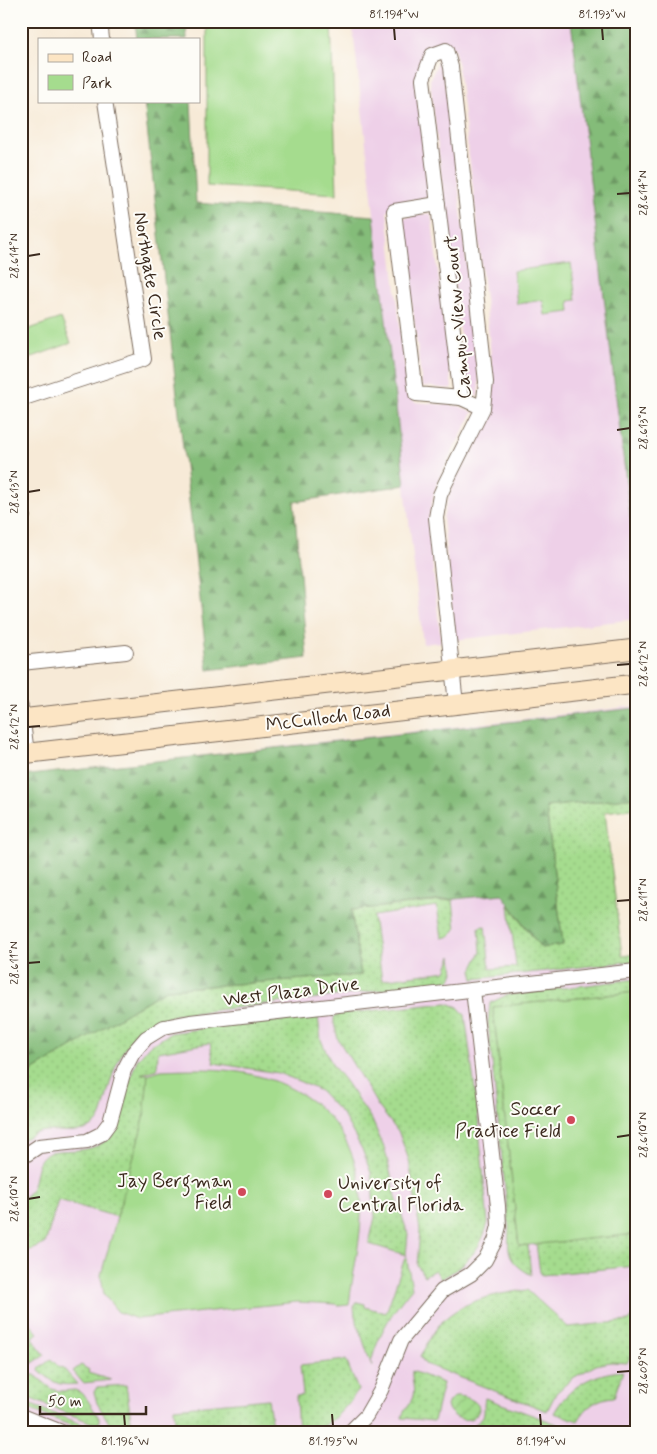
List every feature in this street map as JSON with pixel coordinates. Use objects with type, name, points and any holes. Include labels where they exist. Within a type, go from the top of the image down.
[{"type":"main road","name":"McCulloch Road","points":[[22,715],[452,671],[636,649]]},
{"type":"main road","name":"McCulloch Road","points":[[24,753],[636,684]]},
{"type":"street","points":[[100,21],[102,38]]},
{"type":"street","name":"Campus View Court","points":[[438,204],[423,79],[432,55],[446,50],[451,67],[466,190],[486,382],[483,408],[445,484],[440,496],[436,518],[456,704]]},
{"type":"street","name":"Northgate Circle","points":[[21,399],[144,359],[105,102]]},
{"type":"street","points":[[461,398],[438,204],[394,211],[416,394],[461,398],[483,408]]},
{"type":"street","points":[[21,499],[23,515],[21,521]]},
{"type":"street","points":[[21,663],[126,652]]},
{"type":"street","points":[[22,715],[24,753]]},
{"type":"street","name":"West Plaza Drive","points":[[21,1158],[39,1146],[87,1140],[101,1134],[110,1122],[124,1070],[133,1053],[146,1038],[164,1027],[190,1022],[636,971]]},
{"type":"street","points":[[349,1433],[366,1416],[371,1408],[381,1390],[401,1340],[442,1291],[471,1274],[485,1260],[495,1241],[499,1226],[498,1206],[474,990]]},
{"type":"street","points":[[21,1416],[64,1433]]},
{"type":"shaded area","points":[[352,21],[571,21],[636,564],[636,619],[455,640],[443,518],[451,487],[487,419],[492,404],[494,383],[458,66],[454,48],[444,42],[430,47],[426,51],[416,80],[429,197],[393,203],[387,212],[408,395],[415,402],[459,406],[473,412],[438,480],[429,516],[429,533],[441,642],[423,644]]},
{"type":"shaded area","points":[[442,60],[459,191],[479,382],[478,397],[467,390],[430,80],[438,61]]},
{"type":"shaded area","points":[[431,213],[452,389],[422,386],[402,218]]},
{"type":"shaded area","name":"University of Central Florida","points":[[636,706],[636,808],[605,812],[622,956],[636,954],[636,1433],[21,1433],[21,776]]},
{"type":"green space","points":[[135,21],[186,21],[187,38],[137,38]]},
{"type":"green space","points":[[207,21],[331,21],[337,194],[207,186]]},
{"type":"green space","points":[[571,21],[636,21],[636,564]]},
{"type":"green space","points":[[144,102],[191,102],[196,203],[374,216],[405,485],[294,502],[307,658],[208,670]]},
{"type":"green space","points":[[571,263],[576,300],[569,301],[570,312],[545,315],[543,300],[517,304],[513,271]]},
{"type":"green space","points":[[61,318],[71,343],[27,359],[21,343],[21,332]]},
{"type":"green space","points":[[636,708],[636,797],[546,807],[563,945],[541,948],[502,894],[351,910],[361,975],[167,989],[21,1078],[21,776]]},
{"type":"green space","points":[[636,797],[636,808],[605,812],[622,956],[636,954],[636,961],[474,979],[472,970],[481,952],[479,927],[485,926],[490,969],[516,967],[509,905],[541,948],[563,945],[546,807]]},
{"type":"green space","points":[[453,900],[456,929],[451,936],[442,938],[437,906],[373,916],[382,980],[446,971],[452,956],[454,973],[451,980],[175,1015],[146,1028],[127,1045],[115,1069],[103,1110],[93,1126],[79,1131],[42,1131],[21,1139],[21,1078],[167,989],[361,975],[351,910]]},
{"type":"green space","points":[[636,979],[636,992],[493,1007],[519,1246],[528,1245],[531,1275],[517,1265],[510,1256],[508,1244],[509,1227],[488,1023],[490,1003],[507,995]]},
{"type":"green space","name":"Soccer Practice Field","points":[[636,992],[636,1234],[519,1246],[493,1007]]},
{"type":"green space","points":[[447,1003],[458,1007],[465,1015],[476,1097],[488,1223],[481,1242],[471,1256],[465,1263],[441,1279],[435,1270],[424,1276],[417,1265],[420,1230],[409,1160],[399,1133],[378,1106],[338,1039],[334,1017],[339,1014]]},
{"type":"green space","points":[[318,1017],[321,1040],[333,1066],[372,1120],[385,1150],[397,1201],[408,1234],[406,1255],[369,1244],[375,1217],[371,1173],[362,1149],[343,1115],[320,1091],[278,1073],[214,1063],[210,1043],[158,1052],[157,1069],[141,1074],[148,1074],[144,1119],[117,1217],[58,1200],[45,1244],[28,1251],[23,1271],[31,1325],[38,1333],[32,1338],[45,1355],[31,1364],[21,1359],[21,1200],[32,1188],[39,1162],[43,1157],[49,1152],[82,1150],[96,1146],[112,1136],[137,1060],[149,1046],[171,1033]]},
{"type":"green space","name":"Jay Bergman Field","points":[[215,1069],[259,1076],[283,1085],[304,1096],[338,1128],[349,1149],[357,1172],[361,1199],[359,1239],[349,1305],[338,1306],[336,1304],[297,1302],[137,1319],[118,1312],[104,1295],[101,1275],[144,1119],[148,1074],[161,1070]]},
{"type":"green space","points":[[636,1234],[636,1266],[542,1275],[540,1272],[536,1244]]},
{"type":"green space","points":[[406,1255],[412,1288],[392,1314],[382,1332],[371,1362],[373,1364],[372,1367],[355,1316],[354,1307],[357,1302],[365,1304],[365,1307],[386,1313]]},
{"type":"green space","points":[[527,1290],[568,1327],[629,1321],[636,1313],[636,1346],[627,1363],[611,1362],[596,1365],[573,1378],[556,1393],[547,1411],[425,1364],[420,1356],[444,1319],[465,1305],[477,1300]]},
{"type":"green space","points":[[51,1359],[60,1368],[62,1367],[77,1384],[56,1383],[39,1370]]},
{"type":"green space","points":[[346,1360],[358,1390],[347,1405],[325,1425],[308,1432],[298,1433],[296,1396],[303,1395],[300,1365]]},
{"type":"green space","points":[[81,1365],[89,1370],[88,1373],[111,1380],[83,1383],[73,1371]]},
{"type":"green space","points":[[21,1368],[31,1375],[35,1375],[52,1389],[60,1391],[75,1390],[81,1393],[99,1418],[99,1423],[92,1423],[21,1395]]},
{"type":"green space","points":[[412,1371],[443,1383],[434,1421],[402,1418],[413,1396]]},
{"type":"green space","points":[[623,1371],[614,1397],[597,1401],[585,1411],[578,1421],[554,1413],[567,1395],[583,1383],[612,1372]]},
{"type":"green space","points":[[126,1385],[132,1426],[175,1422],[174,1408],[268,1399],[273,1433],[125,1433],[111,1426],[97,1403],[94,1392],[97,1387]]},
{"type":"green space","points":[[455,1396],[468,1398],[477,1403],[479,1411],[476,1415],[468,1419],[455,1416],[447,1406],[449,1401]]},
{"type":"green space","points":[[485,1398],[557,1424],[556,1432],[474,1425],[482,1418]]},
{"type":"green space","points":[[21,1401],[105,1433],[90,1433],[21,1406]]},
{"type":"place","name":"Soccer Practice Field","points":[[571,1120]]},
{"type":"place","name":"Jay Bergman Field","points":[[242,1192]]},
{"type":"place","name":"University of Central Florida","points":[[328,1194]]}]
